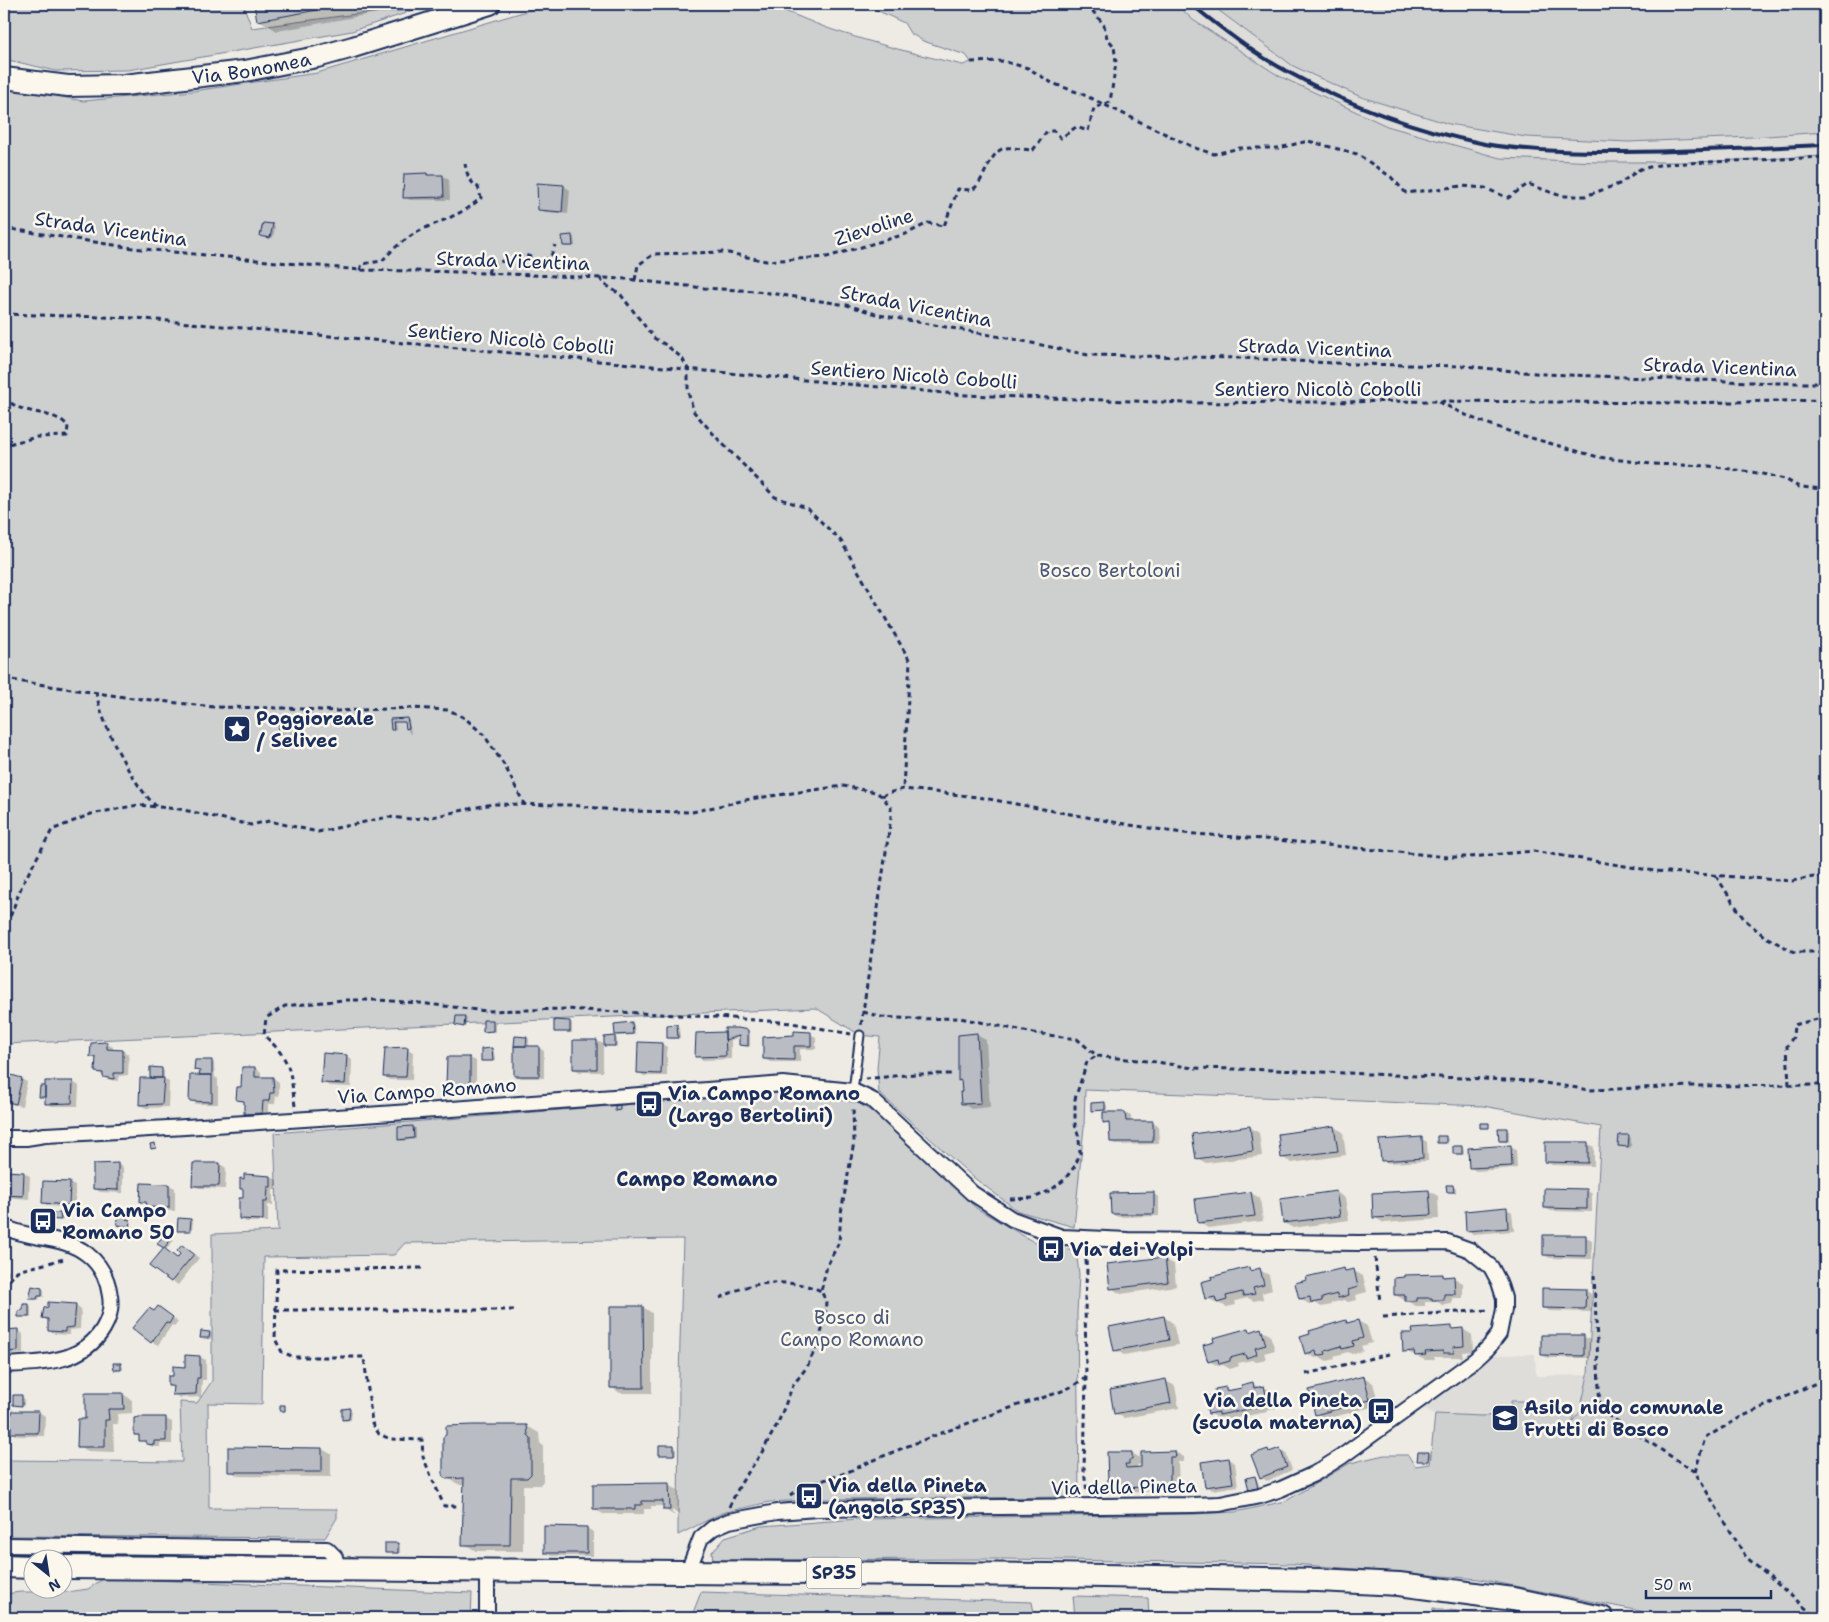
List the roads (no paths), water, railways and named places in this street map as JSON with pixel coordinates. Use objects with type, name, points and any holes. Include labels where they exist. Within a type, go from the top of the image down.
[{"type":"main road","points":[[4,1566],[22,1566]]},
{"type":"main road","name":"SP35","points":[[72,1567],[688,1571],[1318,1580],[1381,1583],[1512,1599],[1602,1618]]},
{"type":"street","name":"Via Bonomea","points":[[4,78],[68,86],[124,85],[245,71],[353,47],[490,4]]},
{"type":"street","name":"Via Campo Romano","points":[[4,1138],[651,1095],[783,1084],[854,1086]]},
{"type":"street","name":"Via della Pineta","points":[[688,1571],[701,1538],[713,1528],[728,1521],[777,1512],[817,1509],[1220,1504],[1260,1496],[1299,1482],[1341,1457],[1475,1360],[1499,1334],[1504,1303],[1499,1282],[1491,1267],[1470,1250],[1448,1242],[1373,1243],[1082,1239],[1062,1237],[1036,1229],[1012,1219],[972,1194],[872,1100],[854,1086]]},
{"type":"street","points":[[4,1227],[64,1242],[75,1246],[87,1254],[104,1275],[110,1291],[111,1305],[109,1317],[98,1338],[81,1352],[69,1357],[41,1363],[4,1365]]},
{"type":"street","points":[[4,1545],[327,1549],[335,1557],[338,1569]]},
{"type":"street","points":[[487,1618],[488,1570]]},
{"type":"lane","points":[[854,1086],[860,1035]]},
{"type":"railway","points":[[1191,4],[1226,32],[1277,66],[1336,96],[1384,116],[1434,132],[1485,144],[1547,151],[1579,152],[1690,151],[1825,145]]},
{"type":"place","name":"Poggioreale / Selivec","points":[[237,729]]},
{"type":"place","name":"Via Campo Romano (Largo Bertolini)","points":[[649,1104]]},
{"type":"place","name":"Via Campo Romano 50","points":[[43,1221]]},
{"type":"place","name":"Via dei Volpi","points":[[1051,1249]]},
{"type":"place","name":"Via della Pineta (scuola materna)","points":[[1381,1411]]},
{"type":"place","name":"Asilo nido comunale Frutti di Bosco","points":[[1505,1418]]},
{"type":"place","name":"Via della Pineta (angolo SP35)","points":[[809,1496]]},
{"type":"district","name":"Campo Romano","points":[[697,1179]]},
{"type":"park label","name":"Bosco Bertoloni","points":[[1110,570]]},
{"type":"park label","name":"Bosco di Campo Romano","points":[[852,1328]]}]
